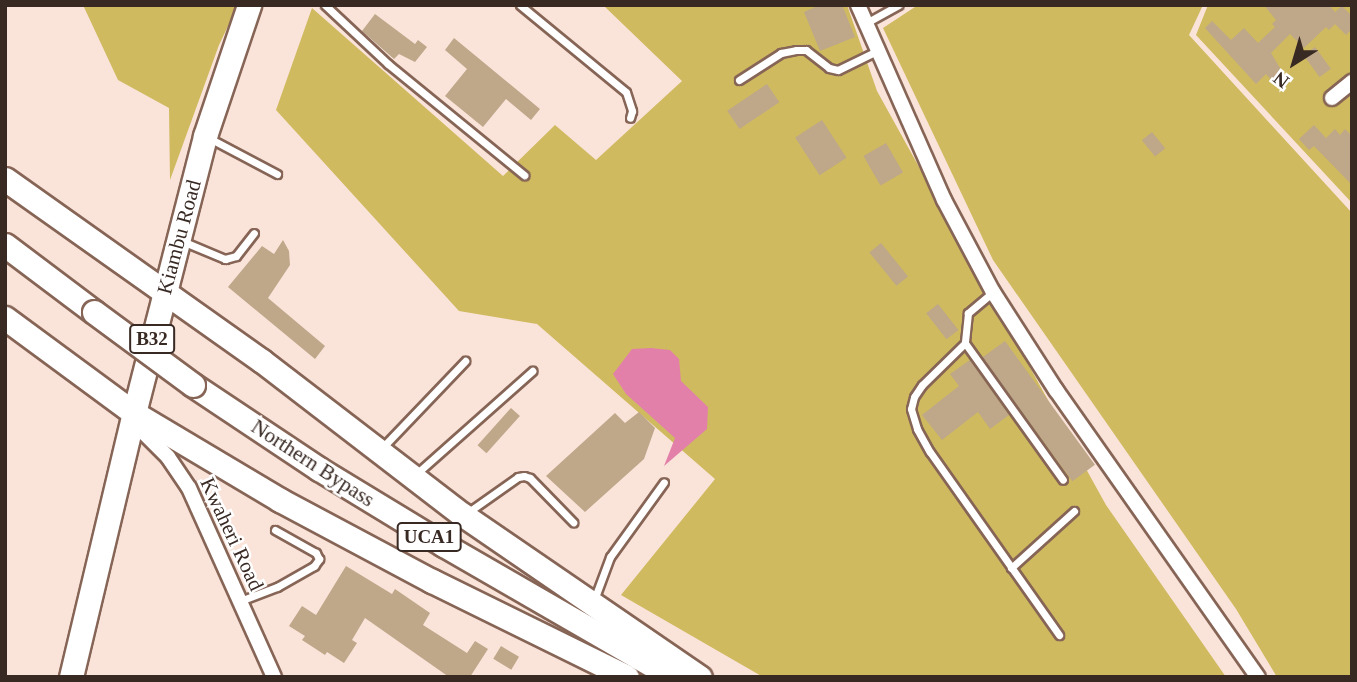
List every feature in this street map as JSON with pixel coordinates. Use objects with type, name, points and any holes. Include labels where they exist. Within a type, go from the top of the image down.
[{"type":"main road","name":"Kiambu Road","points":[[71,677],[133,417],[205,136],[248,5]]},
{"type":"main road","points":[[5,179],[262,361],[463,515],[700,677]]},
{"type":"main road","name":"Northern Bypass","points":[[5,245],[193,385],[319,469],[444,545],[673,677]]},
{"type":"main road","points":[[5,318],[133,417],[432,581],[627,677]]},
{"type":"street","points":[[858,5],[944,200],[993,292],[1056,390],[1258,677]]},
{"type":"street","points":[[1332,98],[1352,82]]},
{"type":"street","name":"Kwaheri Road","points":[[133,417],[168,457],[189,488],[274,677]]},
{"type":"lane","points":[[326,5],[388,64],[524,175]]},
{"type":"lane","points":[[520,5],[626,92],[632,111],[630,118]]},
{"type":"lane","points":[[866,24],[898,5]]},
{"type":"lane","points":[[739,80],[781,53],[806,50],[829,68],[838,70],[877,51]]},
{"type":"lane","points":[[205,136],[277,174]]},
{"type":"lane","points":[[178,240],[225,259],[236,256],[254,233]]},
{"type":"lane","points":[[993,292],[968,313],[965,342],[922,385],[914,397],[911,409],[917,429],[930,452],[1059,635]]},
{"type":"lane","points":[[965,342],[1063,480]]},
{"type":"lane","points":[[378,452],[465,361]]},
{"type":"lane","points":[[412,478],[532,371]]},
{"type":"lane","points":[[463,515],[518,477],[524,476],[530,478],[573,522]]},
{"type":"lane","points":[[593,604],[610,557],[664,482]]},
{"type":"lane","points":[[1012,568],[1074,511]]},
{"type":"lane","points":[[240,601],[277,587],[314,566],[319,559],[316,553],[275,530]]},
{"type":"shaded area","points":[[83,5],[238,5],[219,45],[170,180],[169,108],[118,80]]},
{"type":"shaded area","points":[[603,5],[847,5],[877,91],[1106,505],[1226,677],[763,677],[621,595],[715,479],[537,324],[459,311],[276,110],[312,8],[503,176],[555,125],[596,160],[682,81]]},
{"type":"shaded area","points":[[918,5],[1203,5],[1189,35],[1352,213],[1352,677],[1277,677],[1236,609],[993,260],[883,28]]},
{"type":"shaded area","points":[[1208,5],[1352,5],[1352,203],[1196,35]]},
{"type":"shaded area","points":[[632,349],[670,350],[679,359],[681,381],[708,407],[707,429],[664,466],[675,438],[626,394],[613,374]]},
{"type":"building","points":[[820,5],[842,5],[855,37],[820,51],[804,12]]},
{"type":"building","points":[[1264,5],[1329,5],[1335,12],[1342,6],[1352,16],[1352,29],[1346,35],[1335,24],[1329,30],[1326,27],[1304,48],[1290,34],[1271,53],[1283,73],[1273,82],[1266,74],[1256,84],[1205,28],[1212,21],[1231,40],[1244,28],[1258,43],[1275,27],[1272,24],[1276,20]]},
{"type":"building","points":[[375,14],[415,44],[418,40],[427,47],[415,62],[399,54],[394,59],[362,31]]},
{"type":"building","points":[[454,38],[540,109],[531,120],[506,99],[483,127],[445,96],[467,69],[445,50]]},
{"type":"building","points":[[1315,47],[1331,69],[1320,77],[1304,55]]},
{"type":"building","points":[[767,84],[779,102],[740,129],[727,111]]},
{"type":"building","points":[[822,120],[847,158],[820,175],[795,137]]},
{"type":"building","points":[[1314,125],[1326,138],[1335,129],[1340,135],[1345,129],[1352,136],[1352,185],[1314,146],[1309,150],[1299,139]]},
{"type":"building","points":[[1152,132],[1165,148],[1155,157],[1142,140]]},
{"type":"building","points":[[886,143],[903,172],[880,185],[863,156]]},
{"type":"building","points":[[283,240],[289,251],[290,265],[268,298],[325,346],[315,359],[228,287],[262,246],[274,254]]},
{"type":"building","points":[[881,243],[908,276],[896,286],[869,252]]},
{"type":"building","points":[[938,304],[958,330],[946,339],[926,313]]},
{"type":"building","points":[[1005,341],[1095,465],[1072,481],[982,357]]},
{"type":"building","points":[[970,360],[1009,415],[990,429],[978,412],[942,440],[922,415],[959,386],[950,374]]},
{"type":"building","points":[[511,408],[520,416],[486,453],[478,445]]},
{"type":"building","points":[[639,412],[655,428],[644,459],[585,512],[546,476],[615,413],[625,423]]},
{"type":"building","points":[[346,566],[392,594],[395,589],[430,613],[423,625],[467,653],[475,641],[488,649],[470,677],[449,677],[365,618],[352,640],[357,643],[344,663],[327,652],[325,655],[302,640],[305,636],[289,626],[302,606],[316,615]]},
{"type":"building","points":[[501,646],[519,657],[511,670],[493,659]]}]
